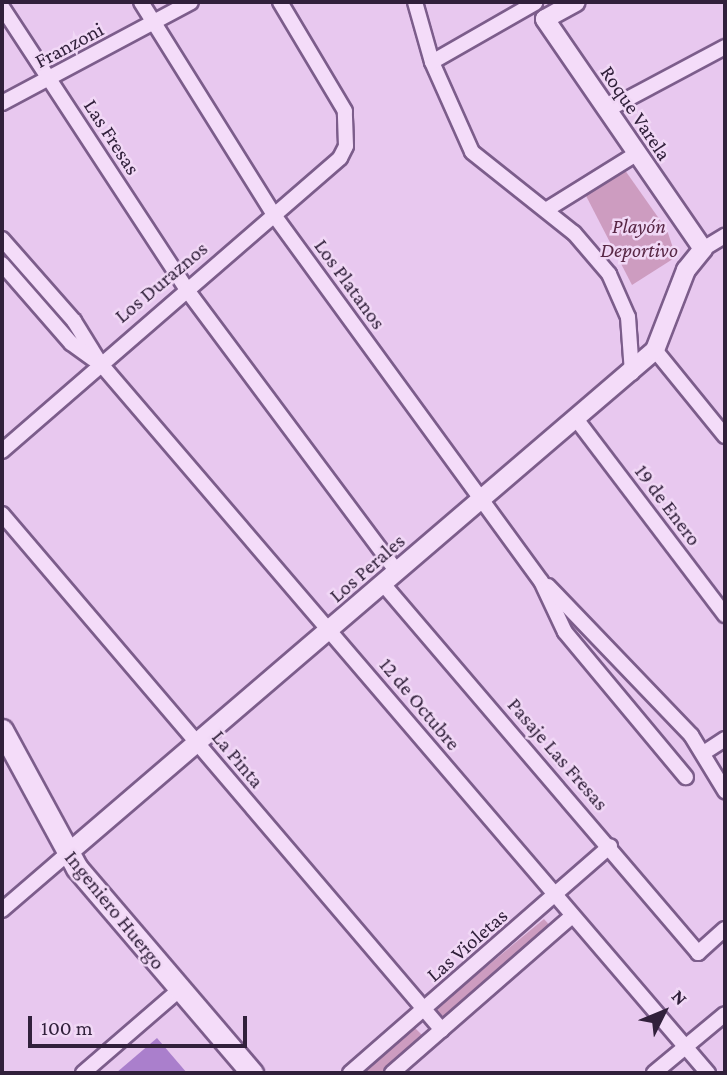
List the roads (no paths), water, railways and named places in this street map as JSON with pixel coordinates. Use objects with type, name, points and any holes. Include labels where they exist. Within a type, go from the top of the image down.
[{"type":"main road","name":"Ingeniero Huergo","points":[[2,730],[67,854],[179,990],[252,1073]]},
{"type":"street","name":"Los Platanos","points":[[141,2],[274,215],[541,581],[565,632],[686,777]]},
{"type":"street","name":"Franzoni","points":[[2,103],[191,2]]},
{"type":"street","name":"Los Duraznos","points":[[2,451],[100,363],[340,158],[346,146],[345,111],[280,2]]},
{"type":"street","points":[[415,2],[432,62],[472,152],[546,209],[595,254],[618,289],[628,317],[632,373]]},
{"type":"street","points":[[432,62],[535,2]]},
{"type":"street","name":"Roque Varela","points":[[535,2],[703,249]]},
{"type":"street","points":[[545,19],[576,2]]},
{"type":"street","name":"Las Fresas","points":[[2,7],[187,290]]},
{"type":"street","points":[[607,110],[725,47]]},
{"type":"street","points":[[546,209],[636,154]]},
{"type":"street","name":"Los Perales","points":[[2,910],[632,373],[654,350],[686,271],[703,249],[725,236]]},
{"type":"street","name":"12 de Octubre","points":[[2,239],[74,321],[100,363],[708,1073]]},
{"type":"street","name":"12 de Octubre","points":[[2,264],[71,343],[100,363]]},
{"type":"street","name":"Pasaje Las Fresas","points":[[187,290],[390,579],[698,953],[725,929]]},
{"type":"street","points":[[654,350],[725,436]]},
{"type":"street","name":"19 de Enero","points":[[577,420],[725,615]]},
{"type":"street","name":"La Pinta","points":[[2,514],[442,1030]]},
{"type":"street","name":"Los Platanos","points":[[541,581],[587,622],[705,752],[725,791]]},
{"type":"street","points":[[705,752],[725,739]]},
{"type":"street","name":"Las Violetas","points":[[350,1073],[556,896],[610,846]]},
{"type":"street","points":[[392,1073],[572,916]]},
{"type":"street","points":[[83,1073],[179,990]]},
{"type":"street","points":[[654,1073],[725,1014]]},
{"type":"park label","name":"Playón Deportivo","points":[[639,238]]}]
